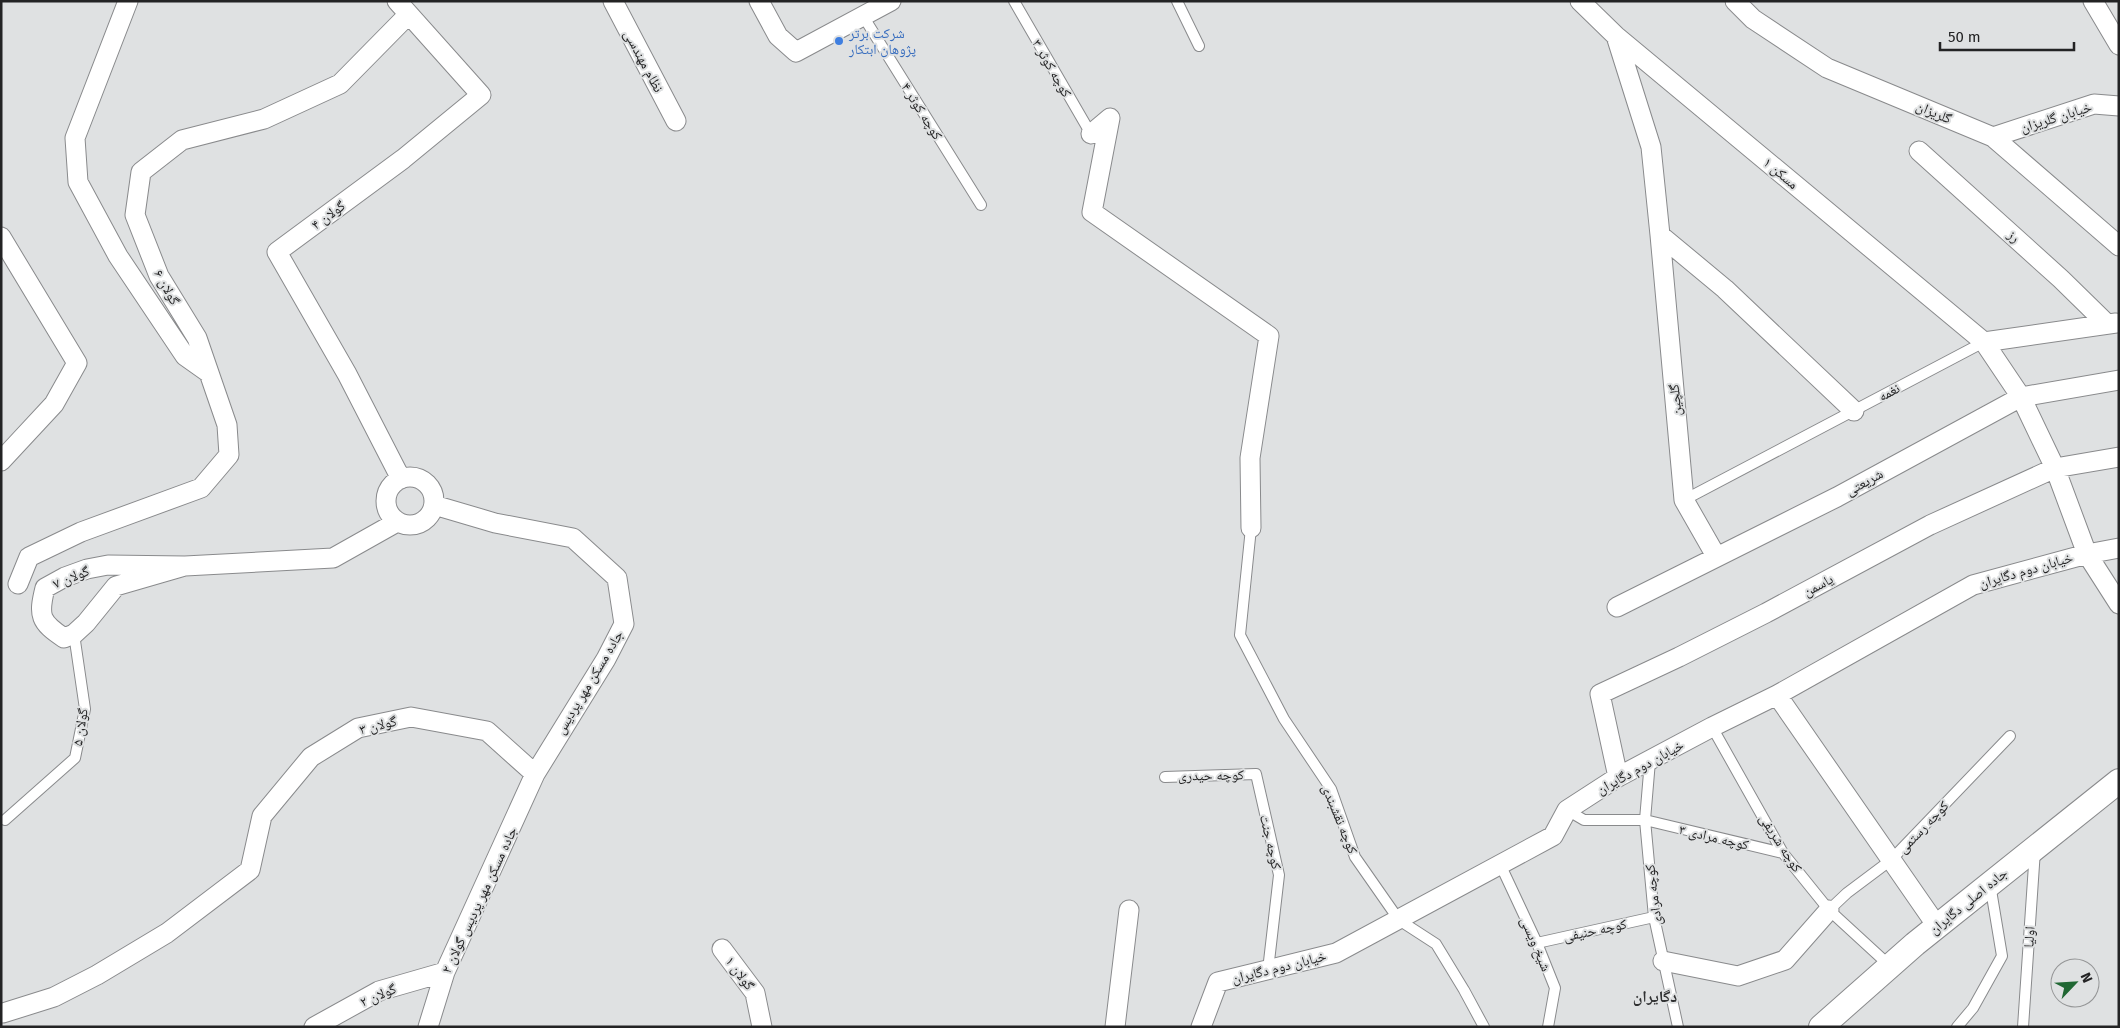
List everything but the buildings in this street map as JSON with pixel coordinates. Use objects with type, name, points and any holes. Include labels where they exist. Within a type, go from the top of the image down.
[{"type":"street","points":[[128,1],[75,138],[78,182],[118,256],[185,356],[209,373]]},
{"type":"street","name":"نظام مهندسی","points":[[613,1],[676,121]]},
{"type":"street","points":[[759,1],[778,36],[796,52],[891,1]]},
{"type":"street","name":"مسکن ۱","points":[[1580,1],[1616,36],[1984,342],[2021,396],[2055,468],[2087,554],[2119,604]]},
{"type":"street","name":"گلریزان","points":[[1735,1],[1753,19],[1827,68],[1993,137],[2119,246]]},
{"type":"street","points":[[2093,1],[2119,45]]},
{"type":"street","name":"گولان ۶","points":[[10,584],[29,557],[81,532],[201,488],[229,455],[227,425],[197,338],[159,276],[135,215],[142,172],[182,140],[264,119],[340,84],[403,8]]},
{"type":"street","name":"گولان ۴","points":[[401,479],[347,374],[277,252],[403,159],[481,95],[403,8]]},
{"type":"street","name":"گلچین","points":[[1616,36],[1650,147],[1660,235],[1684,500],[1716,556]]},
{"type":"street","name":"خیابان گلریزان","points":[[1993,137],[2094,104],[2119,106]]},
{"type":"street","points":[[1091,134],[1110,118],[1092,212],[1269,336],[1250,458],[1252,528]]},
{"type":"street","name":"رز","points":[[1919,151],[2113,323]]},
{"type":"street","points":[[1660,235],[1726,290],[1854,411]]},
{"type":"street","points":[[1,237],[77,363],[54,404],[1,461]]},
{"type":"street","name":"نغمه","points":[[1984,342],[2113,323]]},
{"type":"street","name":"شریعتی","points":[[1617,607],[1836,497],[2021,396],[2119,380]]},
{"type":"street","name":"یاسمن","points":[[1618,777],[1600,694],[1766,613],[1930,526],[2055,468],[2119,457]]},
{"type":"street","points":[[414,477],[425,482],[433,493],[434,505],[429,516],[420,523],[408,525],[397,522],[388,512],[386,499],[391,487],[401,479],[414,477]]},
{"type":"street","name":"جاده مسکن مهر پردیس","points":[[434,505],[495,523],[573,538],[617,578],[624,624],[606,659],[535,774]]},
{"type":"street","name":"گولان ۷","points":[[185,566],[116,586],[74,634],[64,638],[48,628],[40,609],[45,588],[65,577],[87,569],[108,565],[185,566],[333,558],[397,522]]},
{"type":"street","name":"خیابان دوم دگایران","points":[[1201,1027],[1218,982],[1336,953],[1399,920],[1554,836],[1567,810],[1618,777],[1777,695],[1973,585],[2087,554],[2119,548]]},
{"type":"street","points":[[10,584],[45,588]]},
{"type":"street","points":[[1777,695],[1937,926]]},
{"type":"street","name":"گولان ۳","points":[[3,1013],[54,997],[98,975],[167,933],[250,870],[262,816],[312,757],[358,728],[411,717],[487,731],[535,774]]},
{"type":"street","name":"جاده مسکن مهر پردیس گولان ۲","points":[[428,1027],[445,972],[535,774]]},
{"type":"street","name":"جاده اصلی دگایران","points":[[1821,1027],[1989,883],[2119,781]]},
{"type":"street","points":[[1115,1027],[1130,910]]},
{"type":"street","points":[[1663,961],[1738,976],[1785,960],[1829,910]]},
{"type":"street","name":"گولان ۱","points":[[722,949],[755,993],[762,1027]]},
{"type":"street","name":"گولان ۲","points":[[314,1027],[379,991],[445,972]]},
{"type":"lane","name":"کوچه کوثر ۳","points":[[1014,1],[1091,134]]},
{"type":"lane","points":[[1177,1],[1199,46]]},
{"type":"lane","name":"کوچه کوثر ۴","points":[[863,16],[981,205]]},
{"type":"lane","name":"نغمه","points":[[1684,500],[1984,342]]},
{"type":"lane","name":"کوچه نقشبندی","points":[[1252,528],[1240,635],[1284,719],[1331,789],[1355,857],[1399,920],[1436,944],[1484,1027]]},
{"type":"lane","name":"گولان ۵","points":[[5,820],[75,758],[85,709],[74,634]]},
{"type":"lane","name":"کوچه شریفی","points":[[1712,727],[1783,853],[1829,910],[1890,966]]},
{"type":"lane","name":"کوچه رستمی","points":[[1829,910],[1846,893],[1891,860],[2010,736]]},
{"type":"lane","name":"کوچه مرادی","points":[[1650,760],[1644,820],[1654,918],[1678,1027]]},
{"type":"lane","name":"کوچه حیدری","points":[[1165,777],[1256,774]]},
{"type":"lane","name":"کوچه جنت","points":[[1256,774],[1279,875],[1268,970]]},
{"type":"lane","name":"کوچه مرادی ۳","points":[[1567,810],[1584,820],[1644,820],[1783,853]]},
{"type":"lane","name":"اولیا","points":[[2023,1027],[2035,847]]},
{"type":"lane","name":"شیخ ویسی","points":[[1500,864],[1537,943],[1555,988],[1548,1027]]},
{"type":"lane","points":[[1957,1027],[1973,1008],[2002,956],[1989,883]]},
{"type":"lane","name":"کوچه حنیفی","points":[[1537,943],[1654,918]]},
{"type":"place","name":"شرکت برتر پژوهان ابتکار","points":[[839,41]]},
{"type":"district","name":"دگایران","points":[[1655,996]]}]
